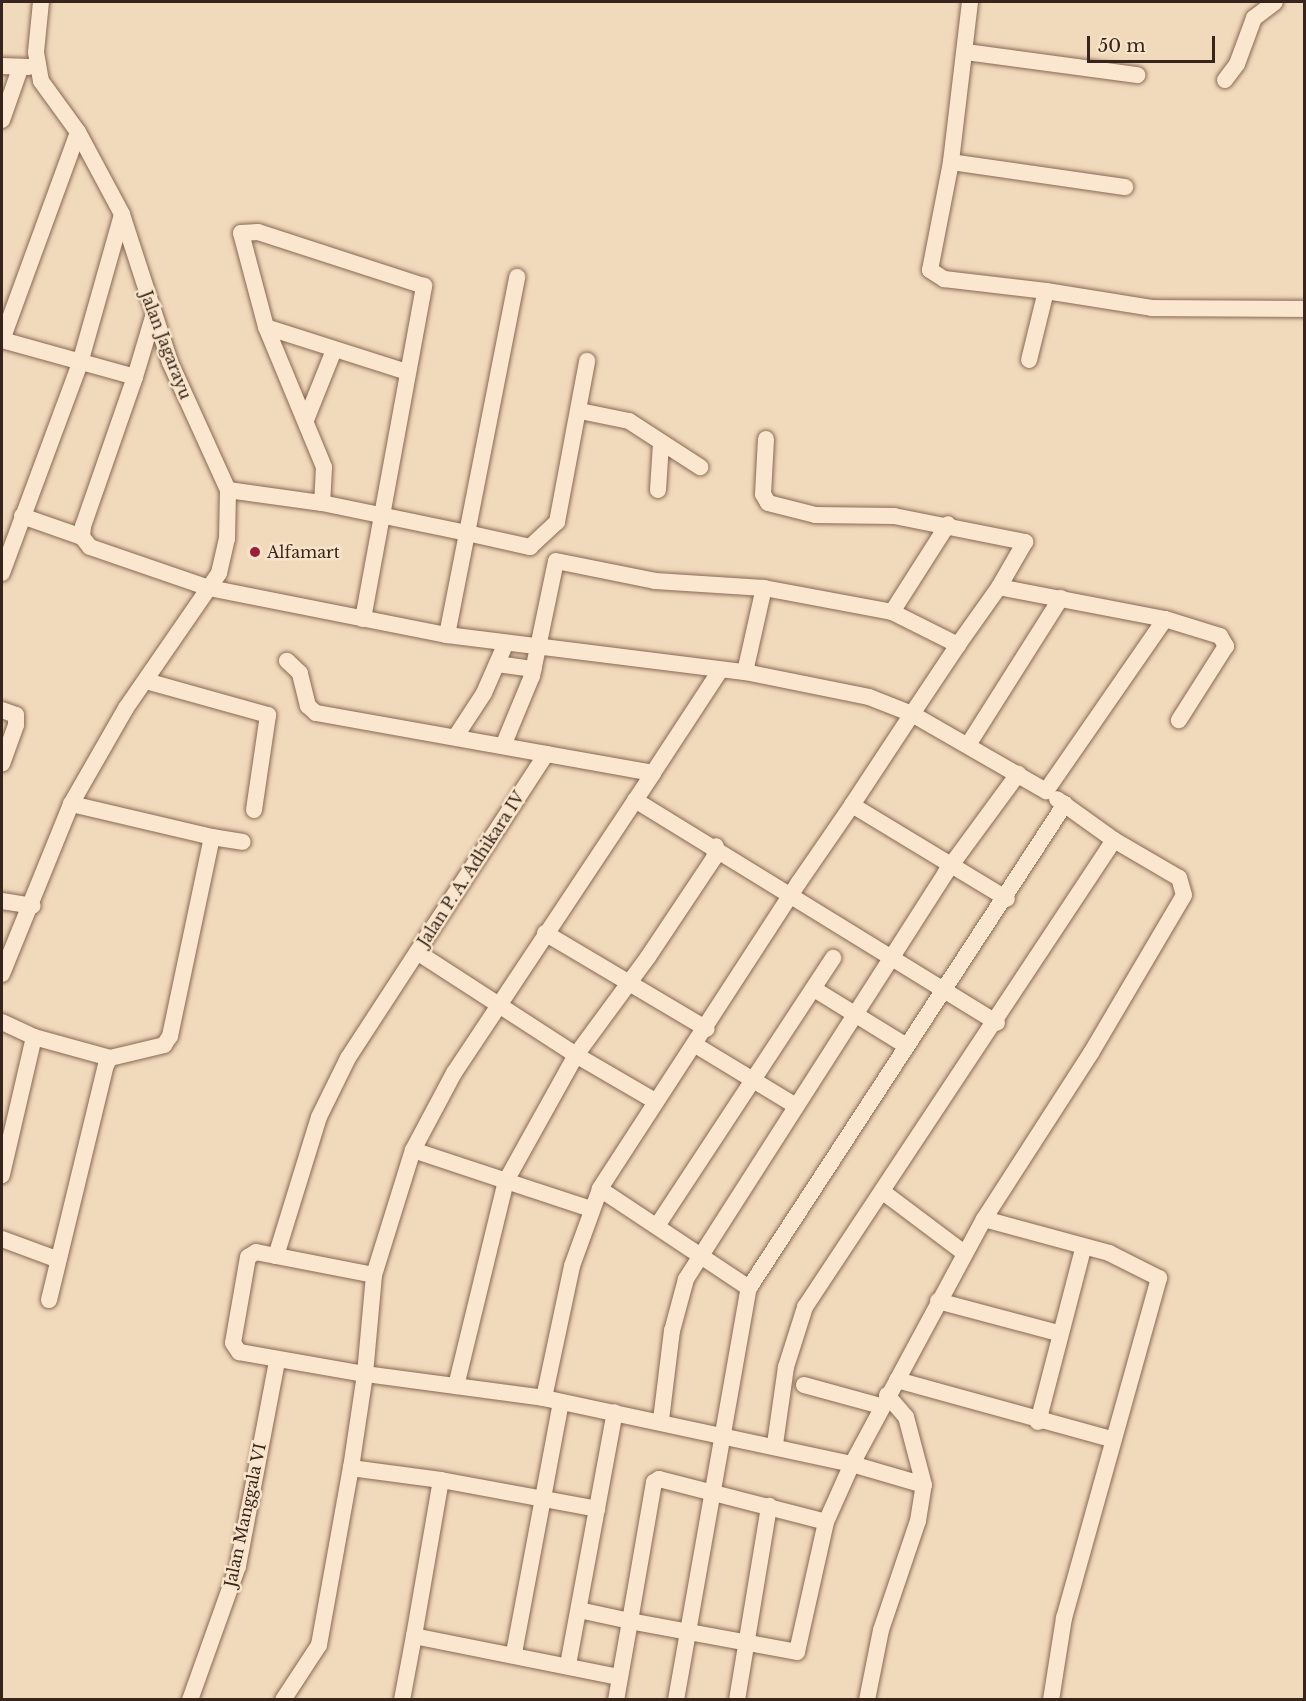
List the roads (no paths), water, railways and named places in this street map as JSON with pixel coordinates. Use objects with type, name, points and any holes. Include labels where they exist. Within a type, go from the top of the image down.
[{"type":"street","points":[[2,120],[28,67],[41,2]]},
{"type":"street","points":[[970,2],[966,52],[951,162],[929,259],[934,277],[1046,291],[1152,308],[1305,309]]},
{"type":"street","points":[[1225,80],[1237,64],[1254,18],[1275,2]]},
{"type":"street","points":[[966,52],[1137,75]]},
{"type":"street","points":[[2,66],[28,67]]},
{"type":"street","name":"Jalan Jagarayu","points":[[2,974],[33,906],[71,804],[126,708],[208,588],[227,539],[228,490],[153,317],[122,214],[78,132],[28,67]]},
{"type":"street","points":[[78,132],[2,340],[135,377]]},
{"type":"street","points":[[951,162],[1125,187]]},
{"type":"street","points":[[2,573],[80,363],[122,214]]},
{"type":"street","points":[[322,503],[324,467],[266,327],[241,246],[246,231],[420,282],[425,294],[407,372],[363,619]]},
{"type":"street","points":[[447,635],[517,277]]},
{"type":"street","points":[[1029,360],[1046,291]]},
{"type":"street","points":[[82,537],[153,317]]},
{"type":"street","points":[[266,327],[407,372]]},
{"type":"street","points":[[306,420],[334,350]]},
{"type":"street","points":[[228,490],[322,503],[530,547],[537,543],[560,510],[580,411],[587,361]]},
{"type":"street","points":[[580,411],[614,414],[700,467]]},
{"type":"street","points":[[544,1398],[572,1266],[600,1189],[655,1101],[697,1046],[792,893],[999,587],[1024,542],[948,524],[776,507],[763,494],[766,439]]},
{"type":"street","points":[[658,490],[661,443]]},
{"type":"street","points":[[22,516],[82,537],[90,547],[208,588],[505,645],[719,672],[745,672],[861,695],[912,714],[968,745],[1046,791],[1114,840],[1179,878],[1184,895],[1091,1053],[963,1252],[852,1464],[826,1522],[797,1652],[689,1635],[579,1610]]},
{"type":"street","points":[[892,612],[948,524]]},
{"type":"street","points":[[500,745],[539,650],[556,561],[655,581],[764,588],[892,612],[958,645]]},
{"type":"street","points":[[999,587],[1166,619],[1220,636],[1226,646],[1179,720]]},
{"type":"street","points":[[745,672],[764,588]]},
{"type":"street","points":[[968,745],[1061,598]]},
{"type":"street","points":[[1046,791],[1166,619]]},
{"type":"street","points":[[457,736],[498,664],[505,645]]},
{"type":"street","points":[[287,661],[300,673],[308,706],[316,713],[653,772]]},
{"type":"street","points":[[498,664],[532,669]]},
{"type":"street","points":[[283,1700],[315,1659],[319,1645],[351,1468],[365,1374],[375,1275],[413,1150],[497,1005],[719,672]]},
{"type":"street","points":[[145,682],[268,715],[254,810]]},
{"type":"street","points":[[2,710],[15,715],[16,725],[2,764]]},
{"type":"street","name":"Jalan P. A. Adhikara IV","points":[[276,1256],[320,1117],[371,1020],[546,754]]},
{"type":"street","points":[[660,1420],[672,1331],[686,1280],[950,866],[1018,774]]},
{"type":"street","points":[[635,800],[716,846],[997,1023]]},
{"type":"street","points":[[71,804],[212,837],[243,842]]},
{"type":"street","points":[[676,1700],[749,1288],[942,989],[1007,899],[1065,804]]},
{"type":"street","points":[[852,805],[1007,899]]},
{"type":"street","points":[[2,1022],[34,1037],[110,1058],[164,1045],[170,1036],[212,837]]},
{"type":"street","points":[[775,1444],[800,1319],[997,1023],[1114,840]]},
{"type":"street","points":[[456,1386],[506,1181],[576,1055],[628,984],[714,858],[716,846]]},
{"type":"street","points":[[2,901],[33,906]]},
{"type":"street","points":[[545,933],[706,1029]]},
{"type":"street","points":[[417,952],[576,1055],[655,1101]]},
{"type":"street","points":[[657,1226],[833,958]]},
{"type":"street","points":[[814,989],[905,1046]]},
{"type":"street","points":[[2,1175],[34,1037]]},
{"type":"street","points":[[697,1046],[796,1106]]},
{"type":"street","points":[[49,1300],[56,1259],[110,1058]]},
{"type":"street","points":[[413,1150],[591,1209]]},
{"type":"street","points":[[600,1189],[749,1288]]},
{"type":"street","points":[[883,1192],[963,1252]]},
{"type":"street","points":[[984,1219],[1083,1249],[1109,1253],[1159,1278],[1111,1439],[1064,1617],[1051,1700]]},
{"type":"street","points":[[2,1239],[56,1259]]},
{"type":"street","points":[[1038,1422],[1058,1333],[1083,1249]]},
{"type":"street","points":[[375,1275],[256,1252],[248,1257],[233,1343],[239,1352],[277,1361],[544,1398],[660,1420],[723,1435],[775,1444],[924,1485]]},
{"type":"street","points":[[938,1301],[1058,1333]]},
{"type":"street","name":"Jalan Manggala VI","points":[[190,1700],[238,1566],[277,1361]]},
{"type":"street","points":[[897,1380],[1038,1422],[1111,1439]]},
{"type":"street","points":[[804,1385],[884,1401],[906,1417],[924,1485],[918,1521],[881,1630],[867,1700]]},
{"type":"street","points":[[514,1653],[561,1402]]},
{"type":"street","points":[[568,1665],[615,1412]]},
{"type":"street","points":[[351,1468],[441,1480],[597,1509]]},
{"type":"street","points":[[402,1700],[441,1480]]},
{"type":"street","points":[[616,1700],[654,1482],[769,1506],[826,1522]]},
{"type":"street","points":[[737,1700],[769,1506]]},
{"type":"street","points":[[414,1636],[514,1653],[619,1677]]},
{"type":"place","name":"Alfamart","points":[[255,552]]}]
